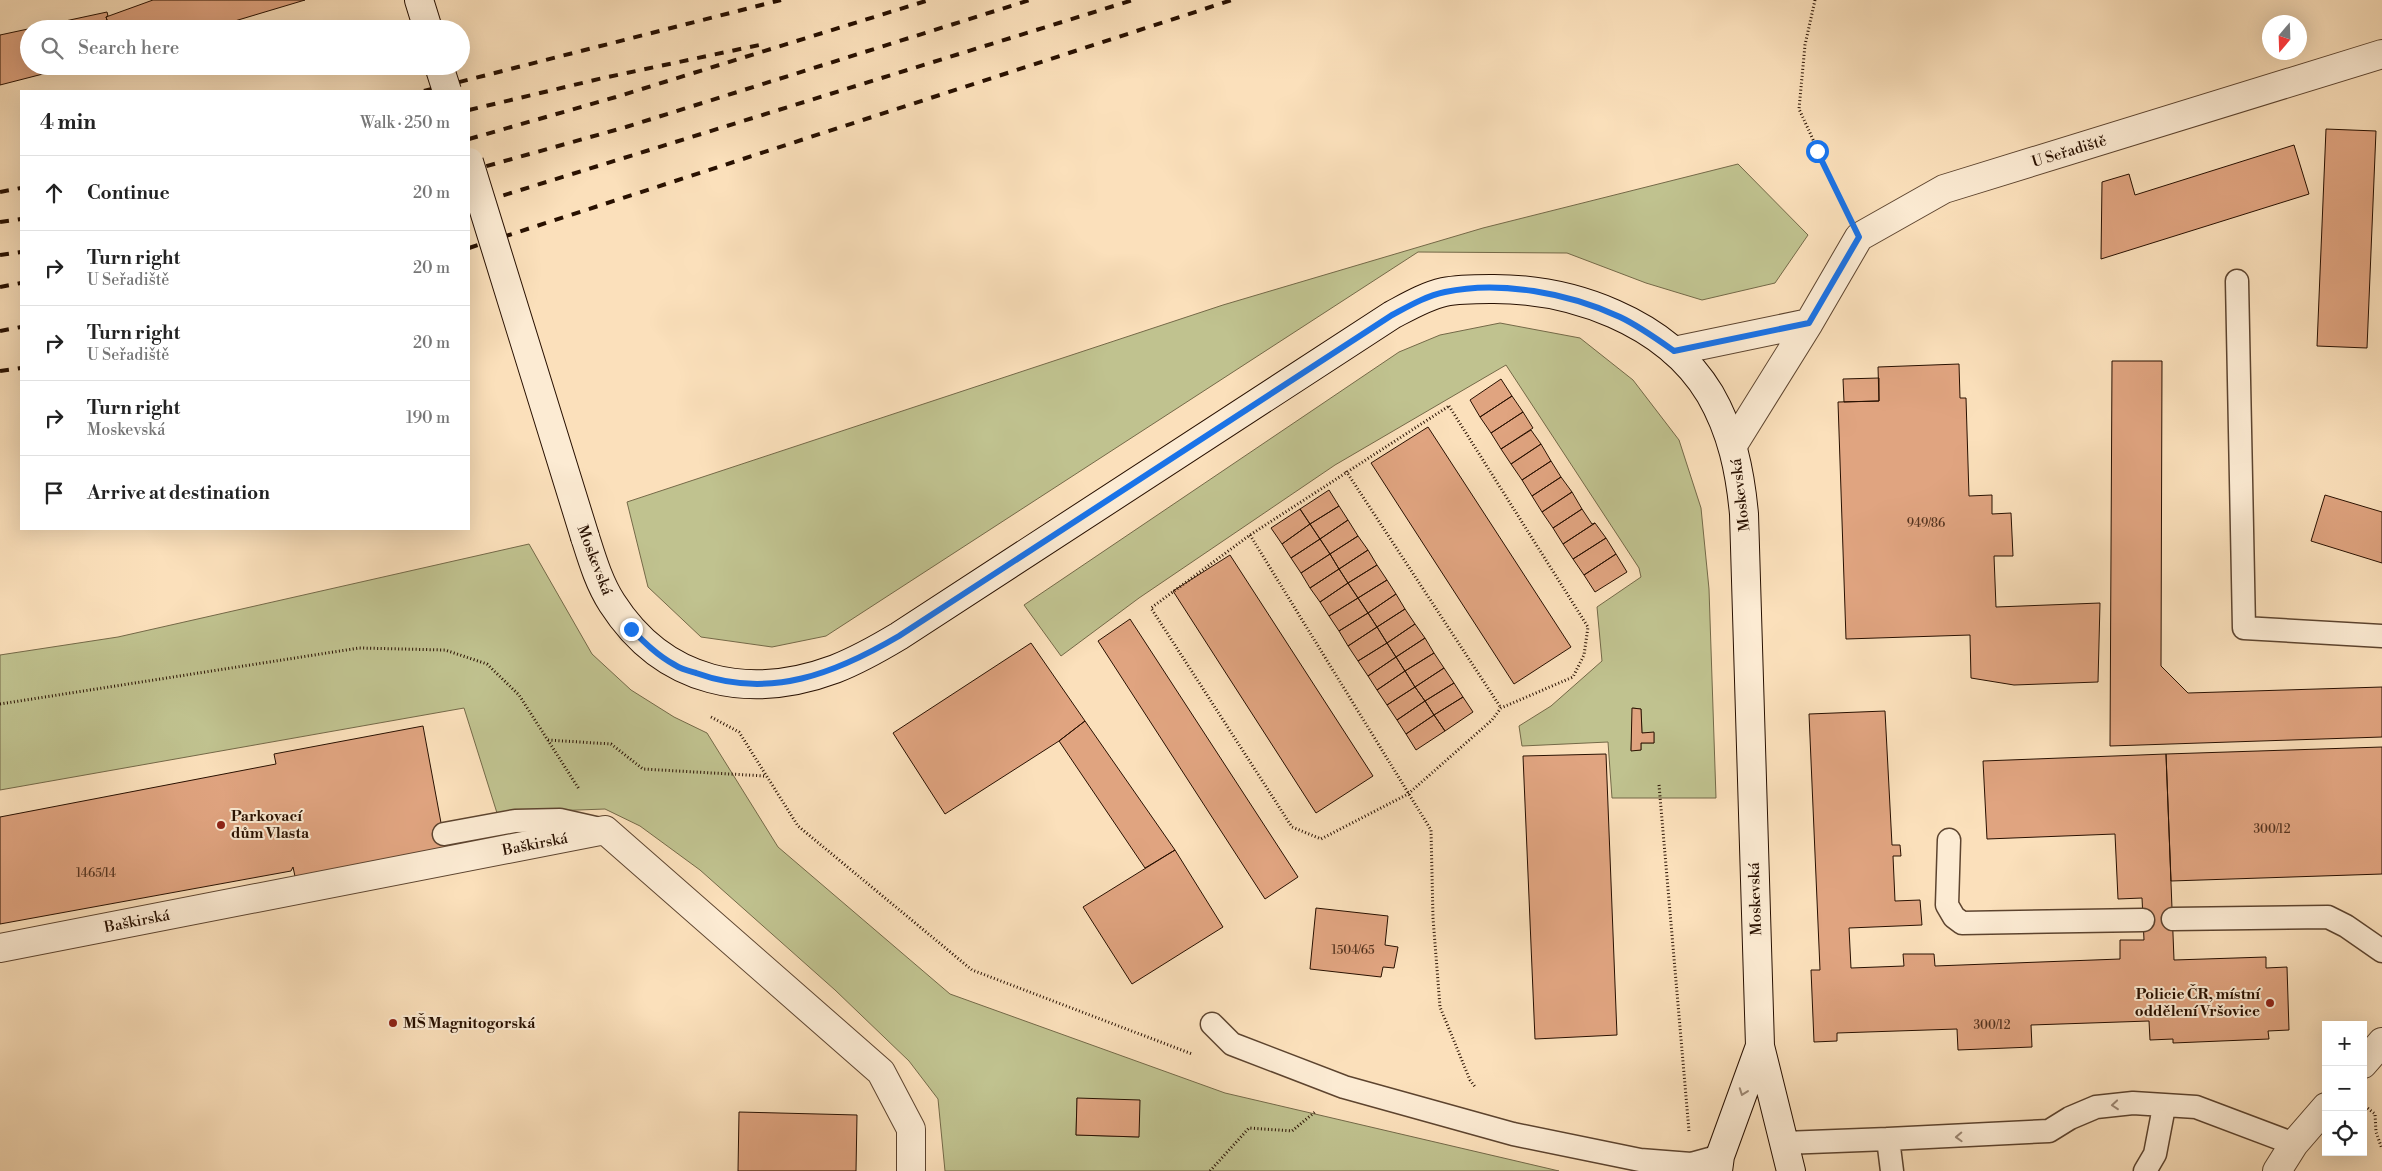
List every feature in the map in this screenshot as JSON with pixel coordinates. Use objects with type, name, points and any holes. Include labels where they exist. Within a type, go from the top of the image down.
[{"type":"street","points":[[419,0],[425,20]]},
{"type":"street","name":"U Seřadiště","points":[[1859,237],[1944,189],[2382,54]]},
{"type":"street","points":[[442,75],[447,90]]},
{"type":"street","name":"Moskevská","points":[[470,165],[598,577],[611,603],[631,629],[652,649],[676,666],[721,682],[780,682],[836,669],[869,654],[1384,320],[1415,303],[1444,292],[1516,288],[1551,294],[1619,316],[1648,332],[1674,351],[1709,394],[1733,445],[1740,478],[1744,514],[1760,1046],[1791,1171]]},
{"type":"street","points":[[1733,445],[1809,323],[1859,237]]},
{"type":"street","points":[[1674,351],[1809,323]]},
{"type":"street","points":[[606,830],[881,1072],[911,1129],[910,1171]]},
{"type":"street","name":"Baškirská","points":[[0,948],[606,830]]},
{"type":"street","points":[[2367,1059],[2382,1042]]},
{"type":"street","name":"Moskevská","points":[[1719,1163],[1760,1046]]},
{"type":"street","points":[[2277,1171],[2294,1144],[2323,1111]]},
{"type":"lane","points":[[2237,281],[2244,628],[2382,636]]},
{"type":"lane","points":[[444,834],[515,821],[560,820],[606,830]]},
{"type":"lane","points":[[1949,840],[1947,905],[1954,917],[1962,923],[2143,920]]},
{"type":"lane","points":[[2173,919],[2328,917],[2346,926],[2382,951]]},
{"type":"lane","points":[[1212,1024],[1232,1044],[1344,1087],[1513,1134],[1640,1160],[1691,1164],[1719,1163]]},
{"type":"lane","points":[[1784,1143],[2049,1130],[2096,1107],[2133,1104],[2164,1107],[2196,1107],[2294,1144]]},
{"type":"lane","points":[[2145,1171],[2155,1154],[2164,1107]]},
{"type":"lane","points":[[1888,1139],[1892,1171]]},
{"type":"path","points":[[1815,0],[1805,45],[1800,109],[1817,151],[1859,237]]},
{"type":"path","points":[[1449,406],[1588,627],[1584,655],[1573,677],[1501,708],[1492,720],[1408,794],[1321,839],[1292,828],[1151,608],[1250,535],[1346,471],[1449,406]]},
{"type":"path","points":[[1346,471],[1501,708]]},
{"type":"path","points":[[1250,535],[1431,830],[1433,918],[1440,1007],[1470,1080],[1513,1134]]},
{"type":"path","points":[[0,704],[359,648],[445,650],[487,664],[519,695],[606,830]]},
{"type":"path","points":[[548,740],[611,744],[643,769],[766,776]]},
{"type":"path","points":[[1659,785],[1691,1164]]},
{"type":"path","points":[[798,826],[972,970],[1196,1055]]},
{"type":"path","points":[[1210,1171],[1249,1128],[1292,1131],[1344,1087]]},
{"type":"path","points":[[2367,1108],[2375,1114],[2376,1132],[2382,1149]]},
{"type":"green space","points":[[1738,164],[1808,235],[1775,283],[1702,300],[1646,283],[1567,253],[1418,252],[826,636],[772,647],[701,637],[648,587],[627,502],[1223,305],[1483,228]]},
{"type":"green space","points":[[1500,323],[1580,338],[1633,380],[1679,440],[1701,508],[1709,589],[1716,798],[1612,798],[1608,742],[1522,746],[1519,726],[1551,706],[1602,661],[1597,607],[1641,577],[1639,568],[1506,365],[1335,465],[1139,598],[1061,656],[1024,605],[1399,352],[1440,335]],"holes":[[[1633,708],[1641,709],[1642,733],[1654,733],[1654,743],[1641,743],[1641,750],[1631,750]]]},
{"type":"green space","points":[[529,544],[592,654],[631,690],[674,717],[707,733],[778,847],[950,994],[1225,1093],[1559,1171],[945,1171],[938,1099],[909,1061],[835,990],[700,870],[640,826],[605,809],[497,813],[464,708],[0,790],[0,655],[118,637]],"holes":[[[1077,1098],[1139,1137],[1076,1135]]]},
{"type":"building","points":[[153,0],[305,0],[238,20],[107,20],[106,17]]},
{"type":"building","points":[[107,12],[108,16],[106,17],[107,20],[70,20]]},
{"type":"building","points":[[20,31],[20,75],[39,75],[0,85],[0,35]]},
{"type":"building","points":[[2326,129],[2376,131],[2367,348],[2317,346]]},
{"type":"building","points":[[2294,145],[2309,194],[2101,259],[2102,182],[2129,174],[2135,195]]},
{"type":"building","points":[[2112,361],[2162,361],[2161,666],[2188,693],[2382,687],[2382,737],[2110,746]]},
{"type":"building","points":[[1959,364],[1960,398],[1966,398],[1969,496],[1992,495],[1992,514],[2011,513],[2013,556],[1994,556],[1996,607],[2100,603],[2098,682],[2014,685],[1971,678],[1970,635],[1846,639],[1838,402],[1879,401],[1878,367]]},
{"type":"building","points":[[1879,378],[1879,401],[1844,402],[1843,379]]},
{"type":"building","points":[[1501,379],[1512,396],[1480,417],[1470,400]]},
{"type":"building","points":[[1512,396],[1523,412],[1491,433],[1480,417]]},
{"type":"building","points":[[1523,412],[1533,428],[1501,449],[1491,433]]},
{"type":"building","points":[[1428,427],[1571,647],[1514,684],[1371,463]]},
{"type":"building","points":[[1531,430],[1541,444],[1511,464],[1501,449]]},
{"type":"building","points":[[1541,444],[1551,461],[1522,480],[1511,464]]},
{"type":"building","points":[[1551,461],[1561,477],[1532,496],[1522,480]]},
{"type":"building","points":[[1561,477],[1572,492],[1542,512],[1532,496]]},
{"type":"building","points":[[1329,490],[1339,506],[1310,524],[1300,509]]},
{"type":"building","points":[[1572,492],[1582,509],[1553,528],[1542,512]]},
{"type":"building","points":[[2325,495],[2382,512],[2382,563],[2311,541]]},
{"type":"building","points":[[1339,506],[1348,520],[1320,539],[1310,524]]},
{"type":"building","points":[[1300,509],[1310,524],[1282,544],[1271,528]]},
{"type":"building","points":[[1582,509],[1592,524],[1595,523],[1563,544],[1553,528]]},
{"type":"building","points":[[1348,520],[1358,536],[1330,554],[1320,539]]},
{"type":"building","points":[[1595,523],[1606,538],[1573,559],[1563,544]]},
{"type":"building","points":[[1310,524],[1320,539],[1291,558],[1282,544]]},
{"type":"building","points":[[1358,536],[1368,550],[1339,569],[1330,554]]},
{"type":"building","points":[[1606,538],[1616,554],[1584,575],[1573,559]]},
{"type":"building","points":[[1320,539],[1330,554],[1301,573],[1291,558]]},
{"type":"building","points":[[1368,550],[1377,565],[1348,583],[1339,569]]},
{"type":"building","points":[[1330,554],[1339,569],[1310,588],[1301,573]]},
{"type":"building","points":[[1616,554],[1627,572],[1595,592],[1584,575]]},
{"type":"building","points":[[1230,555],[1373,776],[1316,813],[1173,591]]},
{"type":"building","points":[[1377,565],[1387,580],[1358,598],[1348,583]]},
{"type":"building","points":[[1339,569],[1348,583],[1320,602],[1310,588]]},
{"type":"building","points":[[1387,580],[1396,594],[1368,613],[1358,598]]},
{"type":"building","points":[[1348,583],[1358,598],[1329,616],[1320,602]]},
{"type":"building","points":[[1396,594],[1405,609],[1377,627],[1368,613]]},
{"type":"building","points":[[1358,598],[1368,613],[1339,631],[1329,616]]},
{"type":"building","points":[[1405,609],[1415,624],[1387,643],[1377,627]]},
{"type":"building","points":[[1368,613],[1377,627],[1348,646],[1339,631]]},
{"type":"building","points":[[1130,619],[1298,877],[1265,899],[1098,641]]},
{"type":"building","points":[[1415,624],[1425,638],[1396,657],[1387,643]]},
{"type":"building","points":[[1377,627],[1387,643],[1358,661],[1348,646]]},
{"type":"building","points":[[1425,638],[1434,653],[1405,671],[1396,657]]},
{"type":"building","points":[[1031,643],[1085,721],[1059,741],[945,814],[893,733]]},
{"type":"building","points":[[1387,643],[1396,657],[1368,676],[1358,661]]},
{"type":"building","points":[[1434,653],[1444,668],[1415,687],[1405,671]]},
{"type":"building","points":[[1396,657],[1405,671],[1377,690],[1368,676]]},
{"type":"building","points":[[1444,668],[1454,683],[1425,701],[1415,687]]},
{"type":"building","points":[[1405,671],[1415,687],[1387,705],[1377,690]]},
{"type":"building","points":[[1454,683],[1463,697],[1434,715],[1425,701]]},
{"type":"building","points":[[1415,687],[1425,701],[1397,720],[1387,705]]},
{"type":"building","points":[[1463,697],[1473,712],[1445,731],[1434,715]]},
{"type":"building","points":[[1425,701],[1434,715],[1406,734],[1397,720]]},
{"type":"building","points":[[1632,708],[1641,709],[1642,733],[1654,732],[1654,743],[1641,743],[1641,750],[1631,751]]},
{"type":"building","points":[[1885,711],[1892,845],[1900,845],[1901,856],[1893,856],[1895,901],[1920,900],[1922,925],[1849,928],[1851,968],[1904,966],[1903,954],[1934,954],[1935,966],[2120,959],[2120,940],[2144,940],[2142,898],[2118,899],[2115,834],[1987,839],[1983,761],[2166,754],[2174,960],[2266,957],[2266,968],[2287,967],[2289,1030],[2268,1031],[2269,1039],[2173,1043],[2173,1039],[2150,1040],[2149,1021],[2031,1025],[2032,1047],[1958,1050],[1957,1029],[1837,1033],[1837,1041],[1814,1042],[1811,970],[1820,970],[1809,714]]},
{"type":"building","points":[[1434,715],[1445,731],[1416,750],[1406,734]]},
{"type":"building","points":[[1085,721],[1175,850],[1145,868],[1059,741]]},
{"type":"building","name":"Parkovací dům Vlasta","points":[[423,726],[447,855],[296,881],[293,867],[291,871],[0,924],[0,817],[276,764],[274,754]]},
{"type":"building","points":[[2382,747],[2382,874],[2171,881],[2166,754]]},
{"type":"building","points":[[1606,754],[1617,1035],[1535,1039],[1523,756]]},
{"type":"building","points":[[1175,850],[1223,927],[1132,984],[1083,907]]},
{"type":"building","points":[[1316,908],[1388,916],[1385,945],[1398,947],[1394,968],[1383,967],[1381,977],[1310,969]]},
{"type":"building","points":[[1077,1098],[1140,1100],[1139,1137],[1076,1135]]},
{"type":"building","points":[[739,1112],[857,1115],[856,1171],[738,1171]]},
{"type":"railway","points":[[428,90],[781,0]]},
{"type":"railway","points":[[470,139],[616,97],[929,0]]},
{"type":"railway","points":[[470,171],[626,127],[1030,0]]},
{"type":"railway","points":[[470,206],[1133,0]]},
{"type":"railway","points":[[470,248],[1232,0]]},
{"type":"railway","points":[[470,110],[603,78],[764,44]]},
{"type":"railway","points":[[0,192],[20,188]]},
{"type":"railway","points":[[0,222],[20,219]]},
{"type":"railway","points":[[0,255],[20,252]]},
{"type":"railway","points":[[0,287],[20,283]]},
{"type":"railway","points":[[0,331],[20,327]]},
{"type":"railway","points":[[0,371],[20,368]]},
{"type":"place","name":"Parkovací dům Vlasta","points":[[221,825]]},
{"type":"place","name":"Policie ČR, místní oddělení Vršovice","points":[[2270,1003]]},
{"type":"place","name":"MŠ Magnitogorská","points":[[393,1023]]},
{"type":"route","points":[[631,629],[652,649],[676,666],[721,682],[754,684],[780,682],[804,678],[836,669],[869,654],[899,636],[1392,315],[1415,303],[1444,292],[1516,288],[1551,294],[1619,316],[1648,332],[1674,351],[1809,323],[1859,237],[1817,151]]}]
